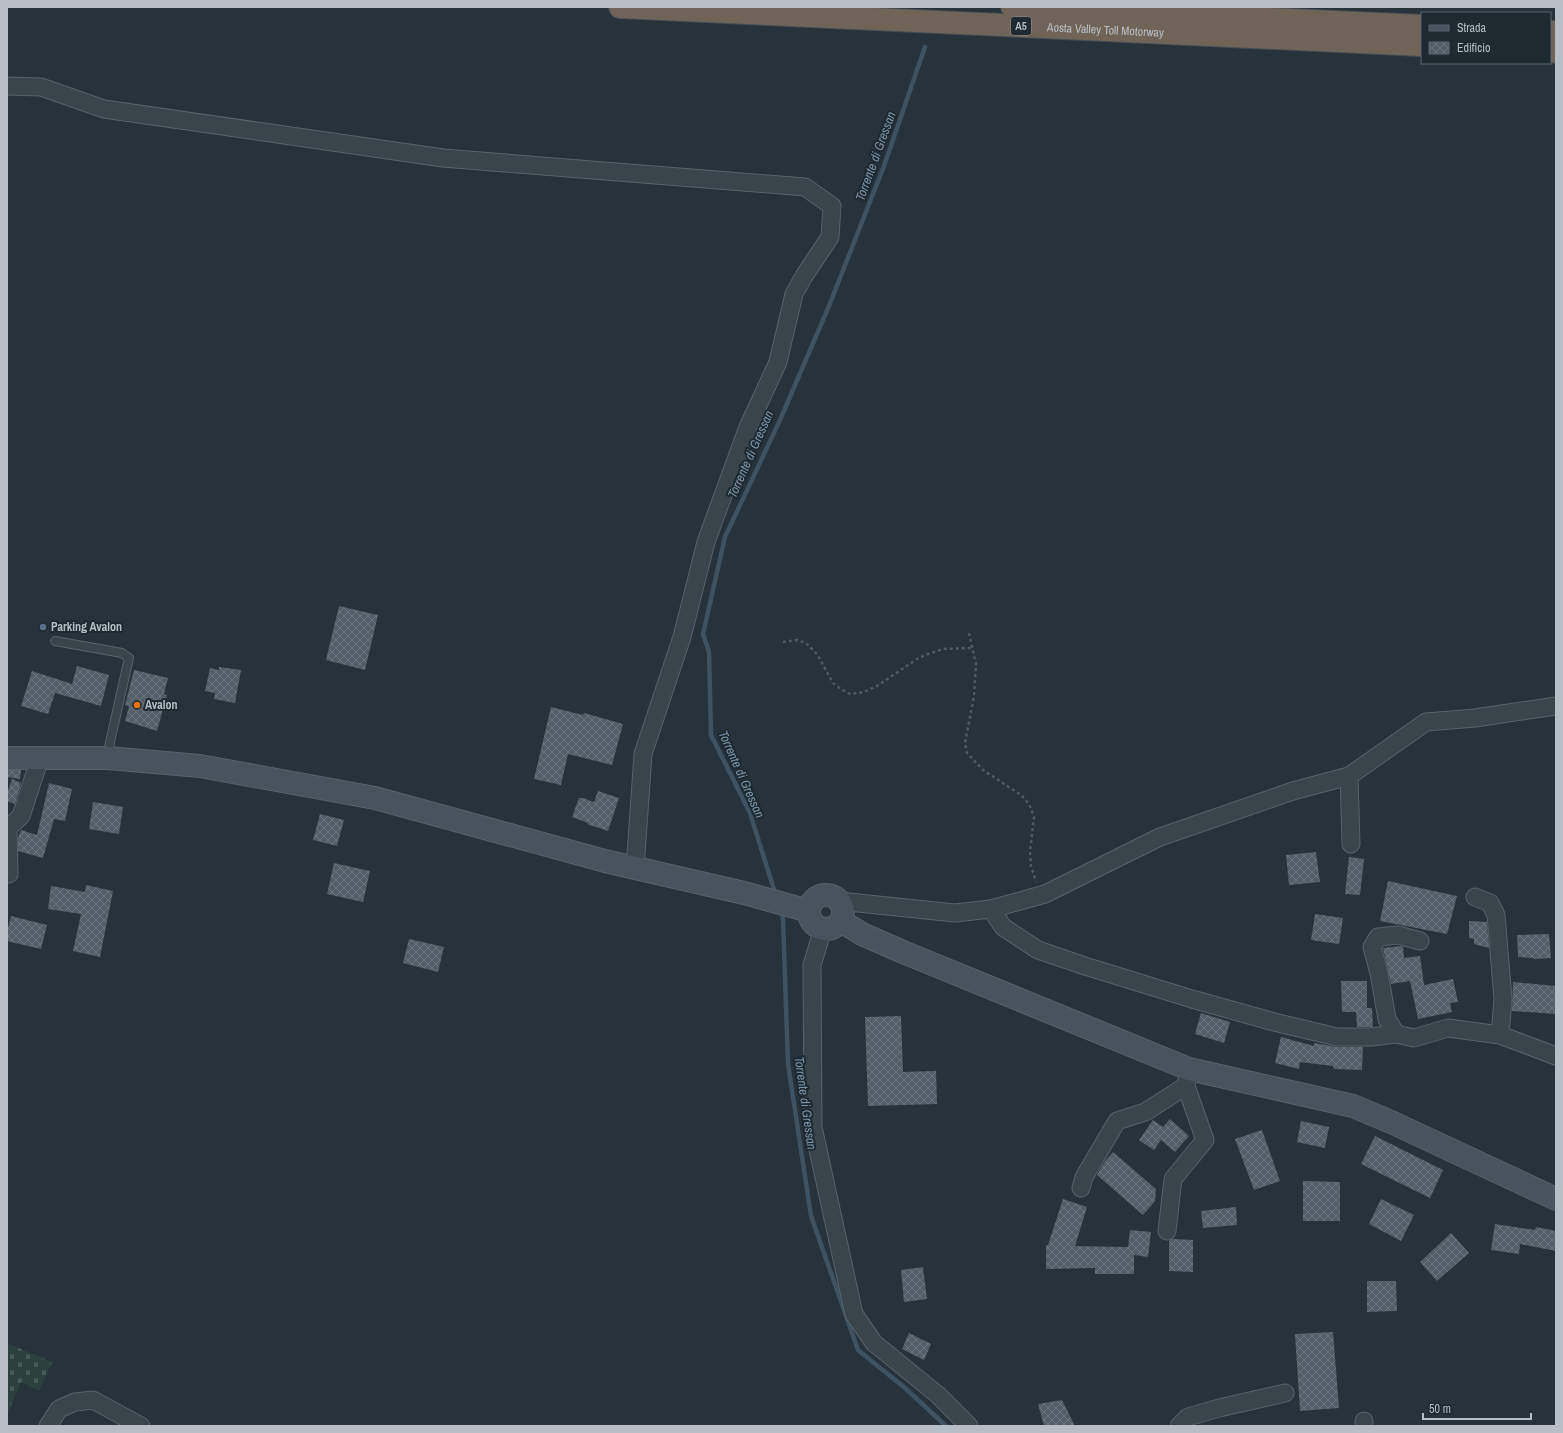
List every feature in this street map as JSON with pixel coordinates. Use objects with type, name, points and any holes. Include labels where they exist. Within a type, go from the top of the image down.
[{"type":"highway","name":"Aosta Valley Toll Motorway","points":[[620,7],[1421,45]]},
{"type":"highway","name":"Aosta Valley Toll Motorway","points":[[1012,7],[1421,26]]},
{"type":"main road","points":[[7,758],[108,758],[200,766],[375,798],[635,869],[744,893],[809,911]]},
{"type":"main road","points":[[834,917],[830,896],[820,896],[812,902],[809,911],[812,922],[834,917],[862,934],[1188,1077],[1353,1106],[1391,1122],[1556,1199]]},
{"type":"street","points":[[7,86],[40,87],[104,109],[443,158],[805,187],[832,206],[830,237],[794,294],[778,362],[748,427],[706,542],[682,637],[644,754],[635,869]]},
{"type":"street","points":[[969,1426],[938,1395],[874,1343],[854,1314],[813,1127],[812,965],[834,917],[955,913],[991,909],[1045,894],[1160,837],[1293,791],[1349,776],[1426,722],[1474,718],[1556,706]]},
{"type":"street","points":[[9,874],[8,828],[21,816],[40,758]]},
{"type":"street","points":[[1349,776],[1351,844]]},
{"type":"street","points":[[1475,897],[1490,903],[1496,915],[1503,999],[1500,1036]]},
{"type":"street","points":[[991,909],[1003,927],[1038,950],[1199,1001],[1274,1022],[1337,1037],[1371,1037],[1396,1034],[1414,1038],[1448,1028],[1500,1036],[1556,1056]]},
{"type":"street","points":[[1396,1034],[1387,1019],[1379,973],[1372,947],[1378,937],[1398,935],[1420,941]]},
{"type":"street","points":[[1081,1188],[1084,1177],[1117,1121],[1145,1112],[1188,1077],[1205,1140],[1173,1178],[1167,1231]]},
{"type":"street","points":[[1179,1426],[1188,1417],[1218,1408],[1285,1393]]},
{"type":"street","points":[[48,1426],[59,1409],[75,1402],[93,1400],[140,1426]]},
{"type":"lane","points":[[55,641],[122,653],[129,658],[110,742],[108,758]]},
{"type":"path","points":[[969,633],[976,664],[974,696],[965,743],[967,753],[983,770],[1021,795],[1029,804],[1034,817],[1030,852],[1031,866],[1036,881],[1045,894]]},
{"type":"path","points":[[783,642],[797,640],[806,643],[817,654],[833,683],[840,689],[850,694],[864,692],[877,686],[925,655],[943,649],[972,648]]},
{"type":"green space","points":[[7,1343],[52,1362],[39,1391],[21,1382],[7,1414]]},
{"type":"building","points":[[339,606],[378,615],[365,670],[326,660]]},
{"type":"building","points":[[77,666],[109,675],[101,706],[55,693],[48,714],[21,706],[32,671],[72,684]]},
{"type":"building","points":[[219,667],[241,670],[235,703],[214,699],[215,693],[205,691],[210,668],[219,670]]},
{"type":"building","points":[[134,670],[168,678],[164,694],[167,695],[157,731],[125,721],[129,706],[125,705]]},
{"type":"building","points":[[551,707],[583,715],[584,713],[623,724],[612,765],[568,754],[561,785],[534,779]]},
{"type":"building","points":[[7,770],[21,770],[20,779],[7,777]]},
{"type":"building","points":[[12,779],[21,783],[15,804],[7,801],[7,793]]},
{"type":"building","points":[[49,783],[72,789],[65,821],[54,819],[43,858],[18,851],[18,838],[21,830],[37,835]]},
{"type":"building","points":[[598,791],[619,798],[608,831],[572,817],[579,798],[594,802]]},
{"type":"building","points":[[93,802],[123,807],[119,834],[89,829]]},
{"type":"building","points":[[320,814],[344,820],[337,846],[313,840]]},
{"type":"building","points":[[1316,852],[1320,882],[1289,885],[1286,855]]},
{"type":"building","points":[[1349,857],[1364,859],[1360,895],[1345,894]]},
{"type":"building","points":[[334,863],[370,871],[363,902],[327,894]]},
{"type":"building","points":[[1388,881],[1457,896],[1447,934],[1380,921]]},
{"type":"building","points":[[86,885],[113,891],[100,957],[73,951],[81,914],[48,909],[51,886],[85,892]]},
{"type":"building","points":[[1315,914],[1343,918],[1339,944],[1311,940]]},
{"type":"building","points":[[11,916],[47,925],[41,949],[7,941],[7,932]]},
{"type":"building","points":[[1469,921],[1487,922],[1489,948],[1474,944],[1474,939],[1469,938]]},
{"type":"building","points":[[1549,934],[1551,958],[1534,959],[1518,957],[1517,935]]},
{"type":"building","points":[[409,939],[444,947],[438,972],[403,963]]},
{"type":"building","points":[[1403,947],[1404,958],[1420,956],[1424,985],[1453,979],[1458,1002],[1450,1003],[1452,1012],[1418,1019],[1410,981],[1391,984],[1383,948]]},
{"type":"building","points":[[1341,981],[1367,981],[1367,1008],[1372,1008],[1373,1027],[1357,1027],[1356,1012],[1342,1012]]},
{"type":"building","points":[[1513,982],[1556,986],[1556,1014],[1512,1011]]},
{"type":"building","points":[[1201,1013],[1230,1022],[1224,1043],[1195,1034]]},
{"type":"building","points":[[901,1016],[903,1072],[936,1071],[937,1104],[868,1106],[865,1017]]},
{"type":"building","points":[[1281,1037],[1314,1046],[1314,1043],[1337,1047],[1363,1047],[1362,1070],[1334,1069],[1333,1066],[1300,1062],[1299,1069],[1275,1063]]},
{"type":"building","points":[[1170,1119],[1189,1136],[1175,1152],[1161,1140],[1154,1150],[1139,1140],[1153,1120],[1163,1127]]},
{"type":"building","points":[[1301,1121],[1329,1127],[1325,1148],[1297,1142]]},
{"type":"building","points":[[1262,1130],[1280,1181],[1254,1190],[1235,1139]]},
{"type":"building","points":[[1375,1136],[1443,1170],[1430,1198],[1361,1164]]},
{"type":"building","points":[[1113,1152],[1156,1189],[1155,1201],[1143,1215],[1097,1175],[1105,1161]]},
{"type":"building","points":[[1303,1181],[1340,1182],[1340,1221],[1303,1221]]},
{"type":"building","points":[[1063,1199],[1087,1207],[1075,1246],[1128,1247],[1130,1230],[1151,1232],[1148,1257],[1134,1255],[1134,1274],[1095,1274],[1095,1268],[1046,1269],[1046,1245],[1048,1245]]},
{"type":"building","points":[[1381,1199],[1414,1215],[1401,1241],[1369,1224]]},
{"type":"building","points":[[1236,1207],[1237,1225],[1203,1228],[1201,1211]]},
{"type":"building","points":[[1495,1224],[1535,1230],[1536,1227],[1556,1231],[1556,1251],[1520,1244],[1519,1254],[1491,1250]]},
{"type":"building","points":[[1451,1233],[1469,1253],[1437,1281],[1420,1262]]},
{"type":"building","points":[[1169,1240],[1193,1240],[1193,1272],[1169,1271]]},
{"type":"building","points":[[923,1267],[927,1299],[904,1302],[901,1270]]},
{"type":"building","points":[[1367,1281],[1396,1281],[1397,1311],[1367,1312]]},
{"type":"building","points":[[1333,1332],[1339,1408],[1300,1411],[1295,1334]]},
{"type":"building","points":[[909,1333],[931,1344],[924,1360],[902,1349]]},
{"type":"building","points":[[1062,1400],[1075,1426],[1044,1426],[1038,1404]]},
{"type":"waterway","name":"Torrente di Gressan","points":[[776,896],[750,813],[711,735],[709,652],[703,634],[725,537],[780,420],[829,306],[884,166],[925,47]]},
{"type":"waterway","name":"Torrente di Gressan","points":[[781,910],[783,919],[788,1064],[811,1216],[858,1350],[905,1388],[946,1426]]},
{"type":"place","name":"Parking Avalon","points":[[43,627]]},
{"type":"place","name":"Avalon","points":[[137,705]]}]
